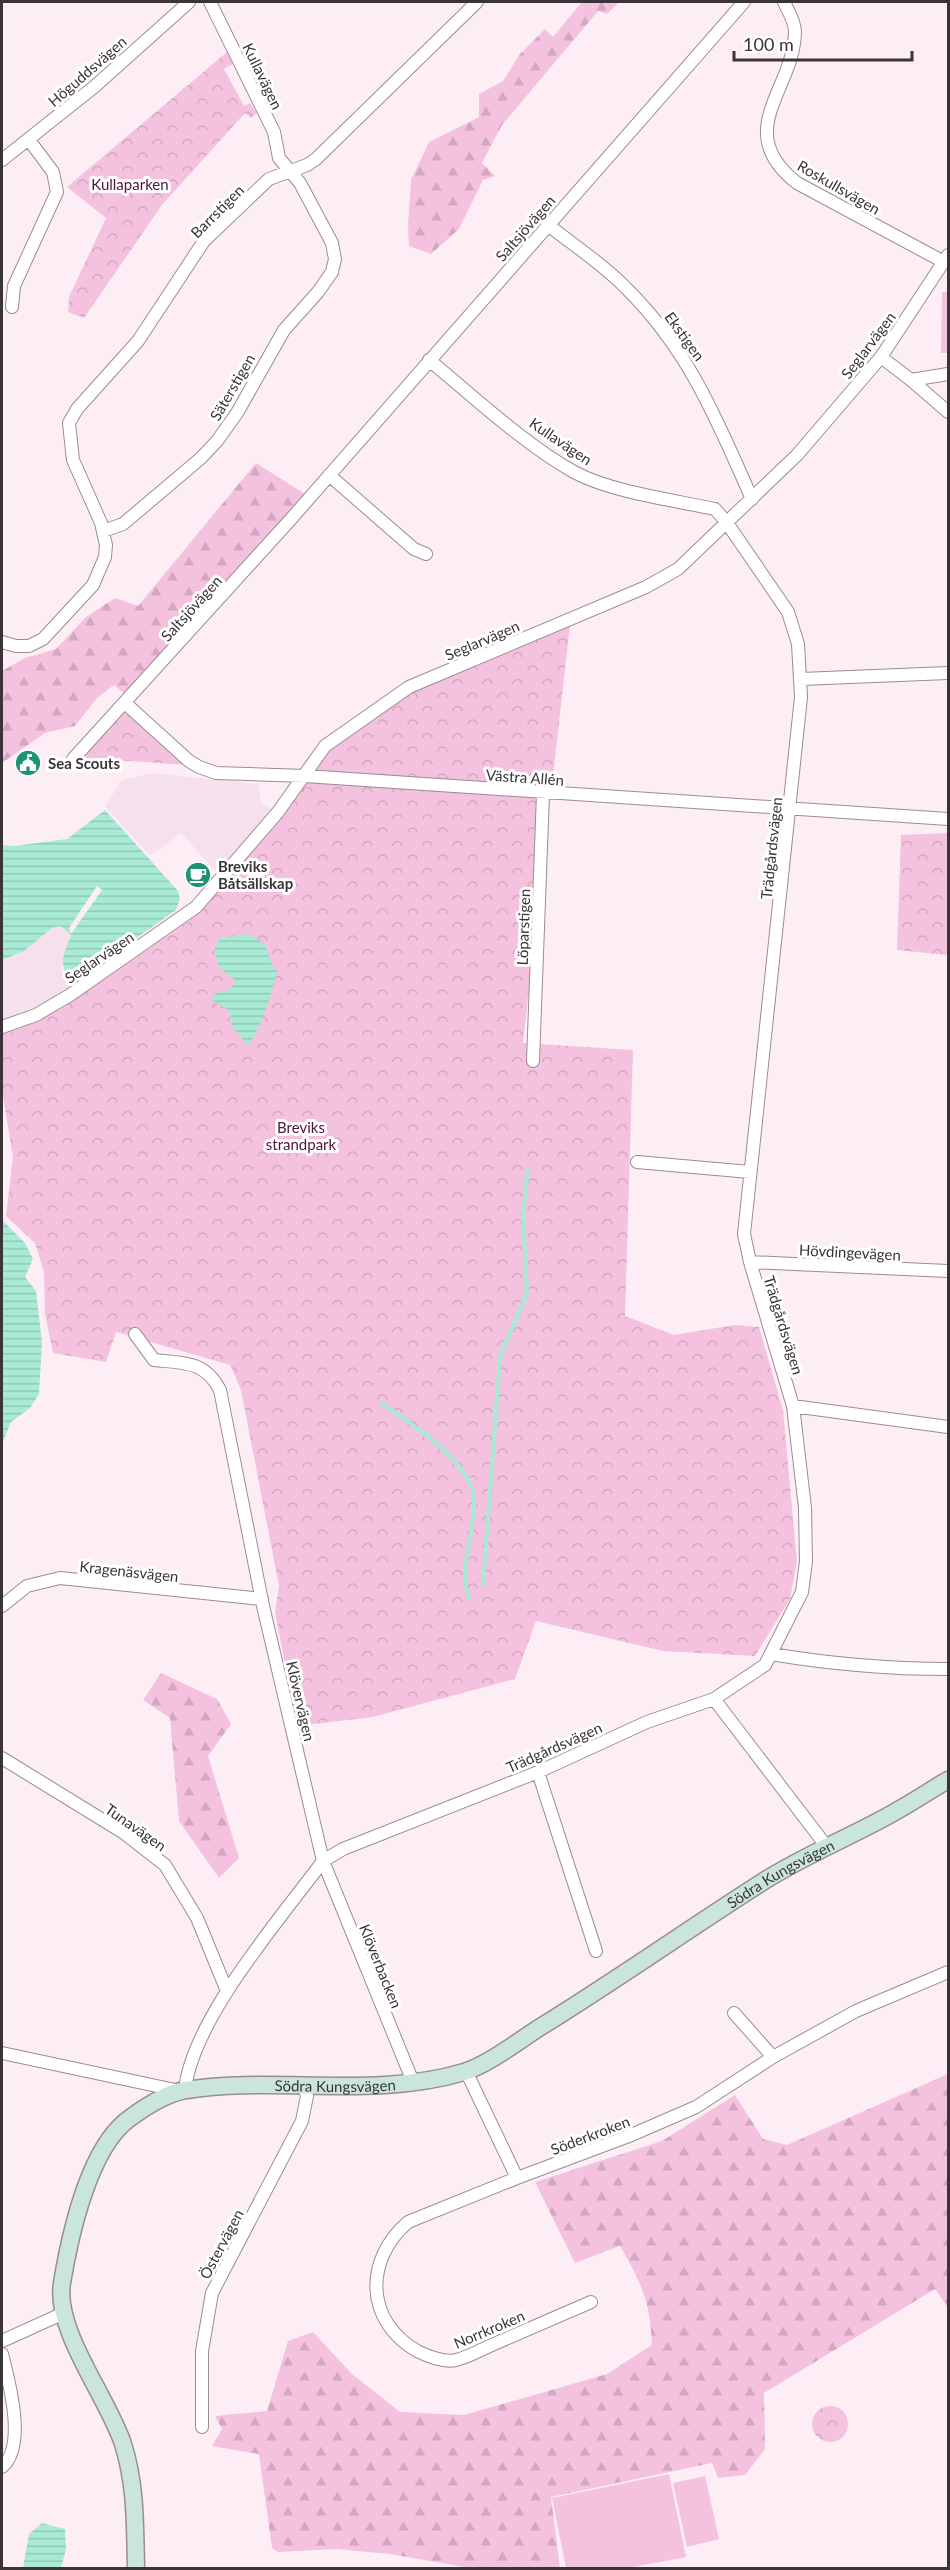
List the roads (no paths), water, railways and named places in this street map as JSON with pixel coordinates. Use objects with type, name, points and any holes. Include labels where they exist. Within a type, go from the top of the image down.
[{"type":"street","name":"Höguddsvägen","points":[[2,160],[29,140],[189,2]]},
{"type":"street","name":"Kullavägen","points":[[210,2],[274,132],[279,158],[300,183],[332,243],[335,259]]},
{"type":"street","name":"Barrstigen","points":[[103,531],[73,460],[69,423],[77,409],[138,341],[204,241],[270,179],[316,159],[477,2]]},
{"type":"street","name":"Saltsjövägen","points":[[73,759],[103,723],[125,703],[329,475],[744,2]]},
{"type":"street","name":"Roskullsvägen","points":[[784,2],[795,29],[794,46],[768,112],[767,130],[769,147],[782,171],[797,183],[946,259]]},
{"type":"street","points":[[12,307],[14,286],[57,192],[53,172],[29,140]]},
{"type":"street","name":"Ekstigen","points":[[547,225],[625,286],[677,347],[697,378],[752,499]]},
{"type":"street","name":"Säterstigen","points":[[103,531],[123,524],[201,458],[217,441],[237,413],[284,330],[318,292],[332,272],[335,259]]},
{"type":"street","name":"Seglarvägen","points":[[2,1027],[36,1015],[70,995],[196,907],[305,776],[325,746],[409,687],[646,586],[678,569],[797,455],[881,357],[946,259]]},
{"type":"street","points":[[881,357],[948,412]]},
{"type":"street","name":"Kullavägen","points":[[429,360],[542,450],[574,472],[605,484],[715,509],[727,523]]},
{"type":"street","points":[[911,380],[948,374]]},
{"type":"street","points":[[329,475],[414,549],[426,554]]},
{"type":"street","name":"Trädgårdsvägen","points":[[323,1861],[343,1849],[538,1772],[647,1722],[714,1699],[765,1665],[802,1592],[806,1561],[805,1508],[793,1406],[750,1262],[744,1234],[790,808],[801,679],[798,644],[788,612],[727,523]]},
{"type":"street","points":[[2,642],[16,646],[29,646],[44,639],[69,614],[100,572],[105,557],[103,531]]},
{"type":"street","points":[[801,679],[948,673]]},
{"type":"street","name":"Västra Allén","points":[[125,703],[189,761],[216,773],[305,776],[543,794],[948,819]]},
{"type":"street","name":"Löparstigen","points":[[533,1061],[543,794]]},
{"type":"street","points":[[637,1162],[750,1172]]},
{"type":"street","name":"Hövdingevägen","points":[[750,1262],[948,1271]]},
{"type":"street","name":"Klövervägen","points":[[135,1334],[154,1360],[193,1365],[205,1370],[213,1376],[220,1390],[262,1599],[323,1861]]},
{"type":"street","points":[[793,1406],[948,1426]]},
{"type":"street","name":"Kragenäsvägen","points":[[2,1606],[27,1586],[60,1578],[262,1599]]},
{"type":"street","points":[[771,1654],[854,1666],[948,1669]]},
{"type":"street","points":[[714,1699],[827,1847]]},
{"type":"street","name":"Tunavägen","points":[[2,1758],[123,1833],[165,1865],[197,1918],[227,1991]]},
{"type":"street","points":[[538,1772],[597,1952]]},
{"type":"street","name":"Södra Kungsvägen","points":[[136,2568],[134,2488],[128,2460],[122,2438],[64,2313],[61,2288],[71,2241],[100,2154],[113,2133],[126,2120],[146,2107],[183,2091],[413,2082],[466,2071],[608,1986],[768,1878],[948,1780]]},
{"type":"street","points":[[2,2053],[183,2091],[187,2070],[227,1991],[323,1861]]},
{"type":"street","name":"Klöverbacken","points":[[323,1861],[413,2082]]},
{"type":"street","name":"Söderkroken","points":[[517,2178],[629,2136],[696,2107],[773,2057],[856,2011],[948,1972]]},
{"type":"street","points":[[734,2013],[773,2057]]},
{"type":"street","points":[[466,2071],[517,2178]]},
{"type":"street","name":"Östervägen","points":[[202,2427],[202,2351],[212,2293],[302,2121],[307,2096],[304,2087]]},
{"type":"street","name":"Norrkroken","points":[[517,2178],[408,2222],[397,2232],[380,2260],[376,2279],[377,2298],[383,2315],[398,2340],[426,2356],[455,2361],[591,2302]]},
{"type":"street","points":[[2,2341],[64,2313]]},
{"type":"street","points":[[2,2354],[14,2424],[12,2452],[2,2467]]},
{"type":"waterway","points":[[483,1585],[500,1357],[527,1293],[523,1214],[528,1170]]},
{"type":"waterway","points":[[382,1404],[437,1444],[451,1457],[470,1484],[474,1498],[474,1511],[465,1573],[469,1599]]},
{"type":"place","name":"Sea Scouts","points":[[28,763]]},
{"type":"place","name":"Breviks Båtsällskap","points":[[198,875]]},
{"type":"park label","name":"Kullaparken","points":[[130,184]]},
{"type":"park label","name":"Breviks strandpark","points":[[301,1136]]}]
